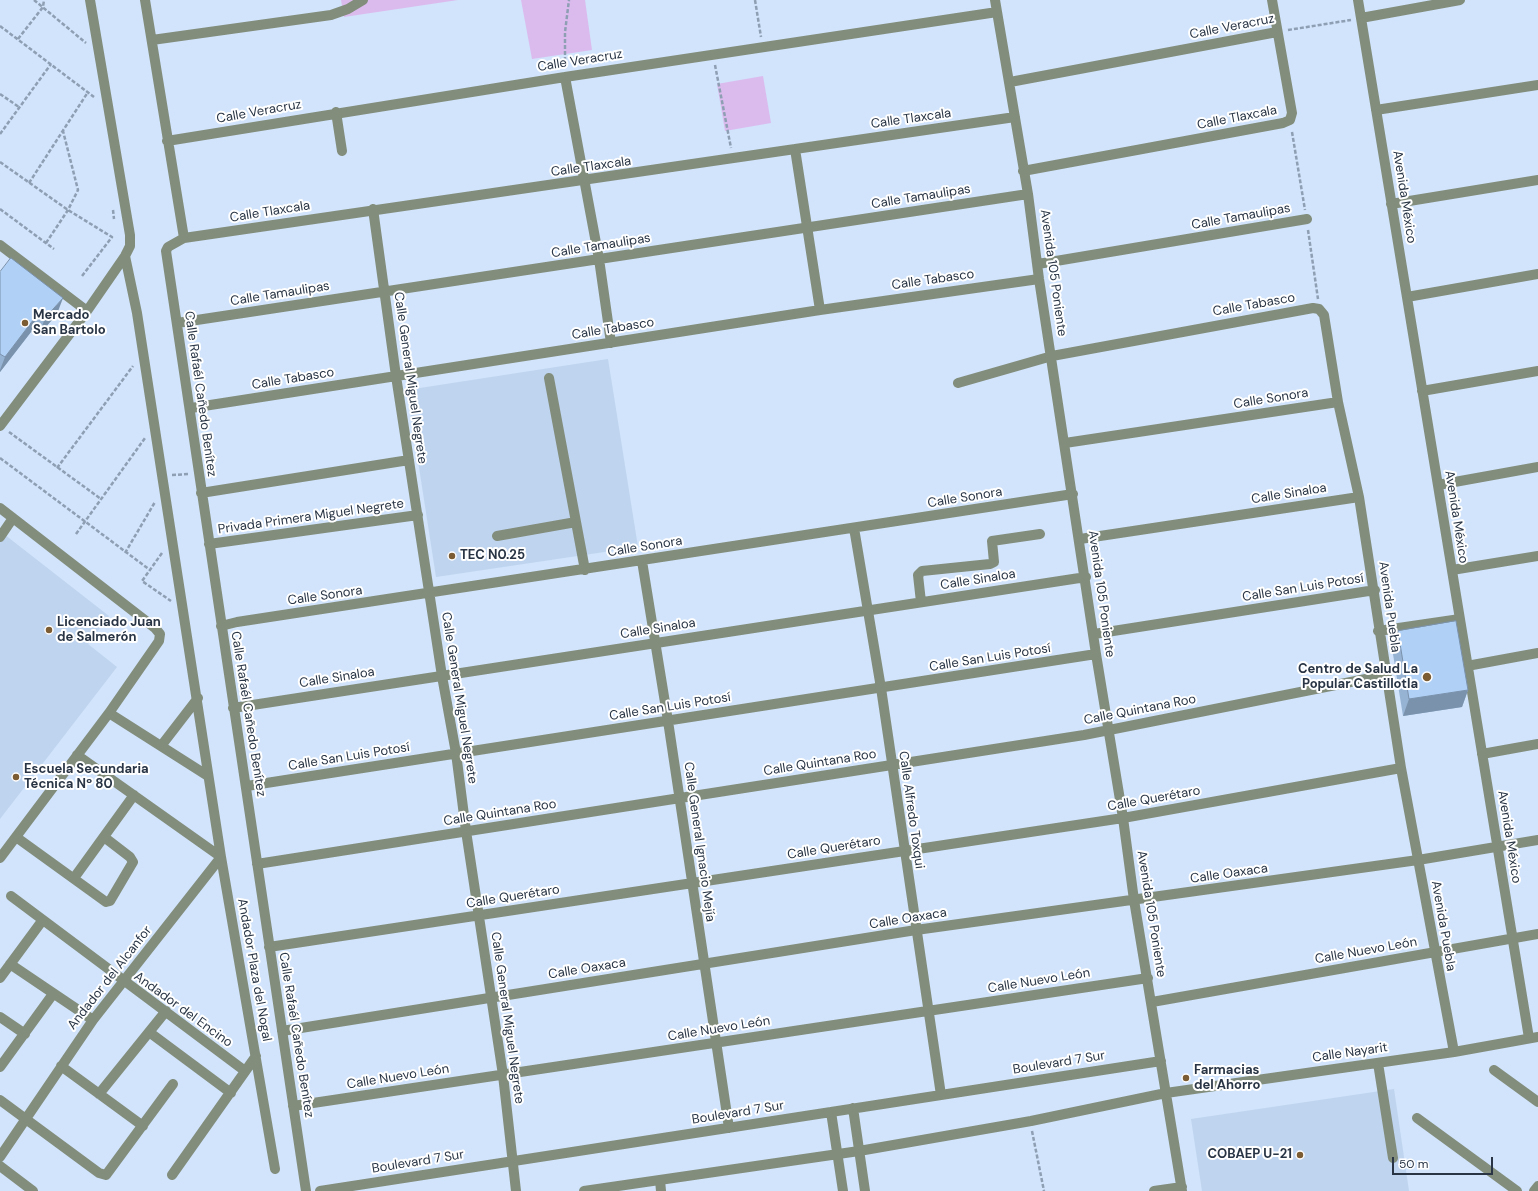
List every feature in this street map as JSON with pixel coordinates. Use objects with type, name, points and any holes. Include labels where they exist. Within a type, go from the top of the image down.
[{"type":"street","points":[[0,426],[87,311],[125,256],[130,246],[130,235],[90,0]]},
{"type":"street","points":[[145,0],[184,238]]},
{"type":"street","points":[[152,40],[331,15],[348,9],[363,0]]},
{"type":"street","name":"Avenida 105 Poniente","points":[[995,0],[1028,194],[1039,279],[1086,577],[1096,654],[1123,818],[1134,900],[1182,1189]]},
{"type":"street","points":[[1272,0],[1277,32]]},
{"type":"street","name":"Avenida México","points":[[1358,0],[1512,938],[1533,1037]]},
{"type":"street","points":[[1361,18],[1460,0]]},
{"type":"street","name":"Calle Veracruz","points":[[167,141],[336,112],[997,12]]},
{"type":"street","name":"Calle Veracruz","points":[[1010,82],[1277,32]]},
{"type":"street","name":"Calle Tlaxcala","points":[[1023,171],[1283,123],[1290,120],[1292,113],[1277,32]]},
{"type":"street","points":[[565,77],[599,259],[611,343]]},
{"type":"street","points":[[1376,110],[1538,85]]},
{"type":"street","points":[[336,112],[342,151]]},
{"type":"street","name":"Calle Tlaxcala","points":[[172,244],[184,238],[373,209],[584,181],[1015,117]]},
{"type":"street","points":[[795,149],[809,227],[820,310]]},
{"type":"street","points":[[1391,204],[1538,180]]},
{"type":"street","name":"Calle Tamaulipas","points":[[177,323],[1028,194]]},
{"type":"street","name":"Calle General Miguel Negrete","points":[[373,209],[396,376],[442,676],[456,753],[466,831],[503,1075],[516,1191]]},
{"type":"street","name":"Calle Tamaulipas","points":[[1038,264],[1307,219]]},
{"type":"street","name":"Calle Rafaél Cañedo Benítez","points":[[172,244],[166,251],[191,408],[201,493],[233,708],[247,786],[269,947],[306,1191]]},
{"type":"street","points":[[0,245],[87,311]]},
{"type":"street","name":"Andador Plaza del Nogal","points":[[125,256],[137,313],[182,609],[198,698],[208,776],[221,857],[275,1169]]},
{"type":"street","points":[[1407,298],[1538,274]]},
{"type":"street","name":"Calle Tabasco","points":[[191,408],[820,310],[1039,279]]},
{"type":"street","name":"Calle Tabasco","points":[[958,383],[1052,356],[1313,308],[1319,309]]},
{"type":"street","name":"Avenida Puebla","points":[[1319,309],[1324,315],[1338,402],[1359,497],[1375,590],[1378,631],[1401,768],[1454,1052]]},
{"type":"street","points":[[1422,391],[1538,371]]},
{"type":"street","points":[[549,378],[585,570]]},
{"type":"street","name":"Calle Sonora","points":[[1065,443],[1338,402]]},
{"type":"street","points":[[201,493],[409,460]]},
{"type":"street","points":[[1438,484],[1538,467]]},
{"type":"street","name":"Calle Sonora","points":[[221,626],[1073,494]]},
{"type":"street","name":"Calle Sinaloa","points":[[1080,539],[1359,497]]},
{"type":"street","points":[[0,508],[155,628],[160,634],[159,641],[109,713],[0,858]]},
{"type":"street","name":"Privada Primera Miguel Negrete","points":[[209,544],[418,515]]},
{"type":"street","points":[[0,538],[13,518]]},
{"type":"street","points":[[497,536],[576,522]]},
{"type":"street","name":"Calle Alfredo Toxqui","points":[[854,528],[880,688],[941,1095]]},
{"type":"street","points":[[921,602],[918,575],[922,571],[990,564],[994,562],[992,541],[1040,534]]},
{"type":"street","points":[[1452,570],[1538,556]]},
{"type":"street","name":"Calle General Ignacio Mejía","points":[[642,561],[654,643],[668,721],[678,798],[729,1128]]},
{"type":"street","name":"Calle Sinaloa","points":[[233,708],[1086,577]]},
{"type":"street","name":"Calle San Luis Potosí","points":[[1094,634],[1375,590]]},
{"type":"street","points":[[1378,631],[1460,619]]},
{"type":"street","points":[[1467,666],[1538,653]]},
{"type":"street","name":"Calle San Luis Potosí","points":[[247,786],[1096,654]]},
{"type":"street","name":"Calle Quintana Roo","points":[[257,864],[891,766],[1108,730],[1386,674]]},
{"type":"street","points":[[161,746],[198,698]]},
{"type":"street","points":[[109,713],[208,776]]},
{"type":"street","points":[[1482,754],[1538,744]]},
{"type":"street","points":[[77,755],[221,857]]},
{"type":"street","name":"Calle Querétaro","points":[[269,947],[1123,818],[1401,768]]},
{"type":"street","points":[[74,878],[134,795]]},
{"type":"street","points":[[16,837],[106,902],[110,901],[133,862],[104,837]]},
{"type":"street","name":"Calle Oaxaca","points":[[282,1030],[916,930],[1418,860],[1538,840]]},
{"type":"street","name":"Andador del Alcanfor","points":[[0,1157],[24,1119],[93,1020],[221,857]]},
{"type":"street","name":"Andador del Encino","points":[[10,896],[245,1071]]},
{"type":"street","points":[[0,978],[42,921]]},
{"type":"street","name":"Calle Nuevo León","points":[[1152,1002],[1538,934]]},
{"type":"street","points":[[10,964],[93,1020]]},
{"type":"street","name":"Calle Nuevo León","points":[[293,1106],[1148,978]]},
{"type":"street","points":[[0,1067],[53,994]]},
{"type":"street","points":[[99,1094],[166,1011]]},
{"type":"street","points":[[0,1017],[25,1034]]},
{"type":"street","points":[[149,1032],[231,1093]]},
{"type":"street","name":"Calle Nayarit","points":[[1166,1093],[1454,1052],[1533,1037]]},
{"type":"street","points":[[172,1175],[256,1056]]},
{"type":"street","name":"Boulevard 7 Sur","points":[[320,1191],[1160,1061]]},
{"type":"street","points":[[1378,1062],[1393,1158]]},
{"type":"street","points":[[61,1066],[143,1126]]},
{"type":"street","points":[[1494,1070],[1538,1102]]},
{"type":"street","points":[[0,1100],[100,1173],[106,1175],[173,1084]]},
{"type":"street","points":[[584,1191],[859,1151],[1031,1121],[1166,1093]]},
{"type":"street","points":[[853,1108],[865,1191]]},
{"type":"street","points":[[831,1112],[843,1191]]},
{"type":"street","points":[[1416,1118],[1517,1191]]},
{"type":"street","points":[[0,1166],[33,1191]]},
{"type":"street","points":[[660,1180],[661,1191]]},
{"type":"street","points":[[1534,1191],[1538,1186]]},
{"type":"street","points":[[1154,1191],[1182,1189]]},
{"type":"path","points":[[34,0],[88,44]]},
{"type":"path","points":[[18,39],[43,7],[44,0]]},
{"type":"path","points":[[565,77],[565,32],[569,0]]},
{"type":"path","points":[[755,0],[763,47]]},
{"type":"path","name":"Calle Veracruz","points":[[1277,32],[1361,18]]},
{"type":"path","points":[[0,26],[94,97]]},
{"type":"path","points":[[713,55],[732,158]]},
{"type":"path","points":[[0,134],[51,64]]},
{"type":"path","points":[[28,183],[88,92]]},
{"type":"path","points":[[0,94],[19,107]]},
{"type":"path","points":[[46,243],[68,210],[78,190],[63,131]]},
{"type":"path","points":[[0,162],[68,210],[112,237],[82,276]]},
{"type":"path","points":[[0,209],[54,249]]},
{"type":"path","points":[[57,468],[143,352]]},
{"type":"path","points":[[0,426],[101,499]]},
{"type":"path","points":[[76,534],[154,426]]},
{"type":"path","points":[[0,458],[125,553],[150,570]]},
{"type":"path","points":[[162,476],[199,473]]},
{"type":"path","points":[[125,553],[163,488]]},
{"type":"path","points":[[172,539],[142,581],[182,609]]},
{"type":"path","points":[[1031,1121],[1044,1191]]},
{"type":"shaded area","points":[[341,0],[458,0],[344,17]]},
{"type":"shaded area","points":[[521,0],[585,0],[592,50],[532,59]]},
{"type":"shaded area","points":[[763,76],[771,123],[725,131],[717,84]]},
{"type":"shaded area","points":[[608,359],[638,547],[436,577],[407,390]]},
{"type":"shaded area","name":"Licenciado Juan de Salmerón","points":[[0,531],[109,616],[88,644],[117,667],[0,819]]},
{"type":"shaded area","name":"COBAEP U-21","points":[[1394,1089],[1409,1191],[1202,1191],[1191,1119]]},
{"type":"building","name":"Mercado San Bartolo","points":[[11,258],[63,298],[45,318],[37,315],[5,357],[0,354],[0,272]]},
{"type":"building","name":"Centro de Salud La Popular Castillotla","points":[[1456,621],[1468,690],[1409,699],[1398,631]]},
{"type":"place","name":"Mercado San Bartolo","points":[[25,323]]},
{"type":"place","name":"TEC N0.25","points":[[452,556]]},
{"type":"place","name":"Licenciado Juan de Salmerón","points":[[49,630]]},
{"type":"place","name":"Centro de Salud La Popular Castillotla","points":[[1427,677]]},
{"type":"place","name":"Escuela Secundaria Técnica Nº 80","points":[[16,777]]},
{"type":"place","name":"Farmacias del Ahorro","points":[[1186,1078]]},
{"type":"place","name":"COBAEP U-21","points":[[1300,1155]]}]
